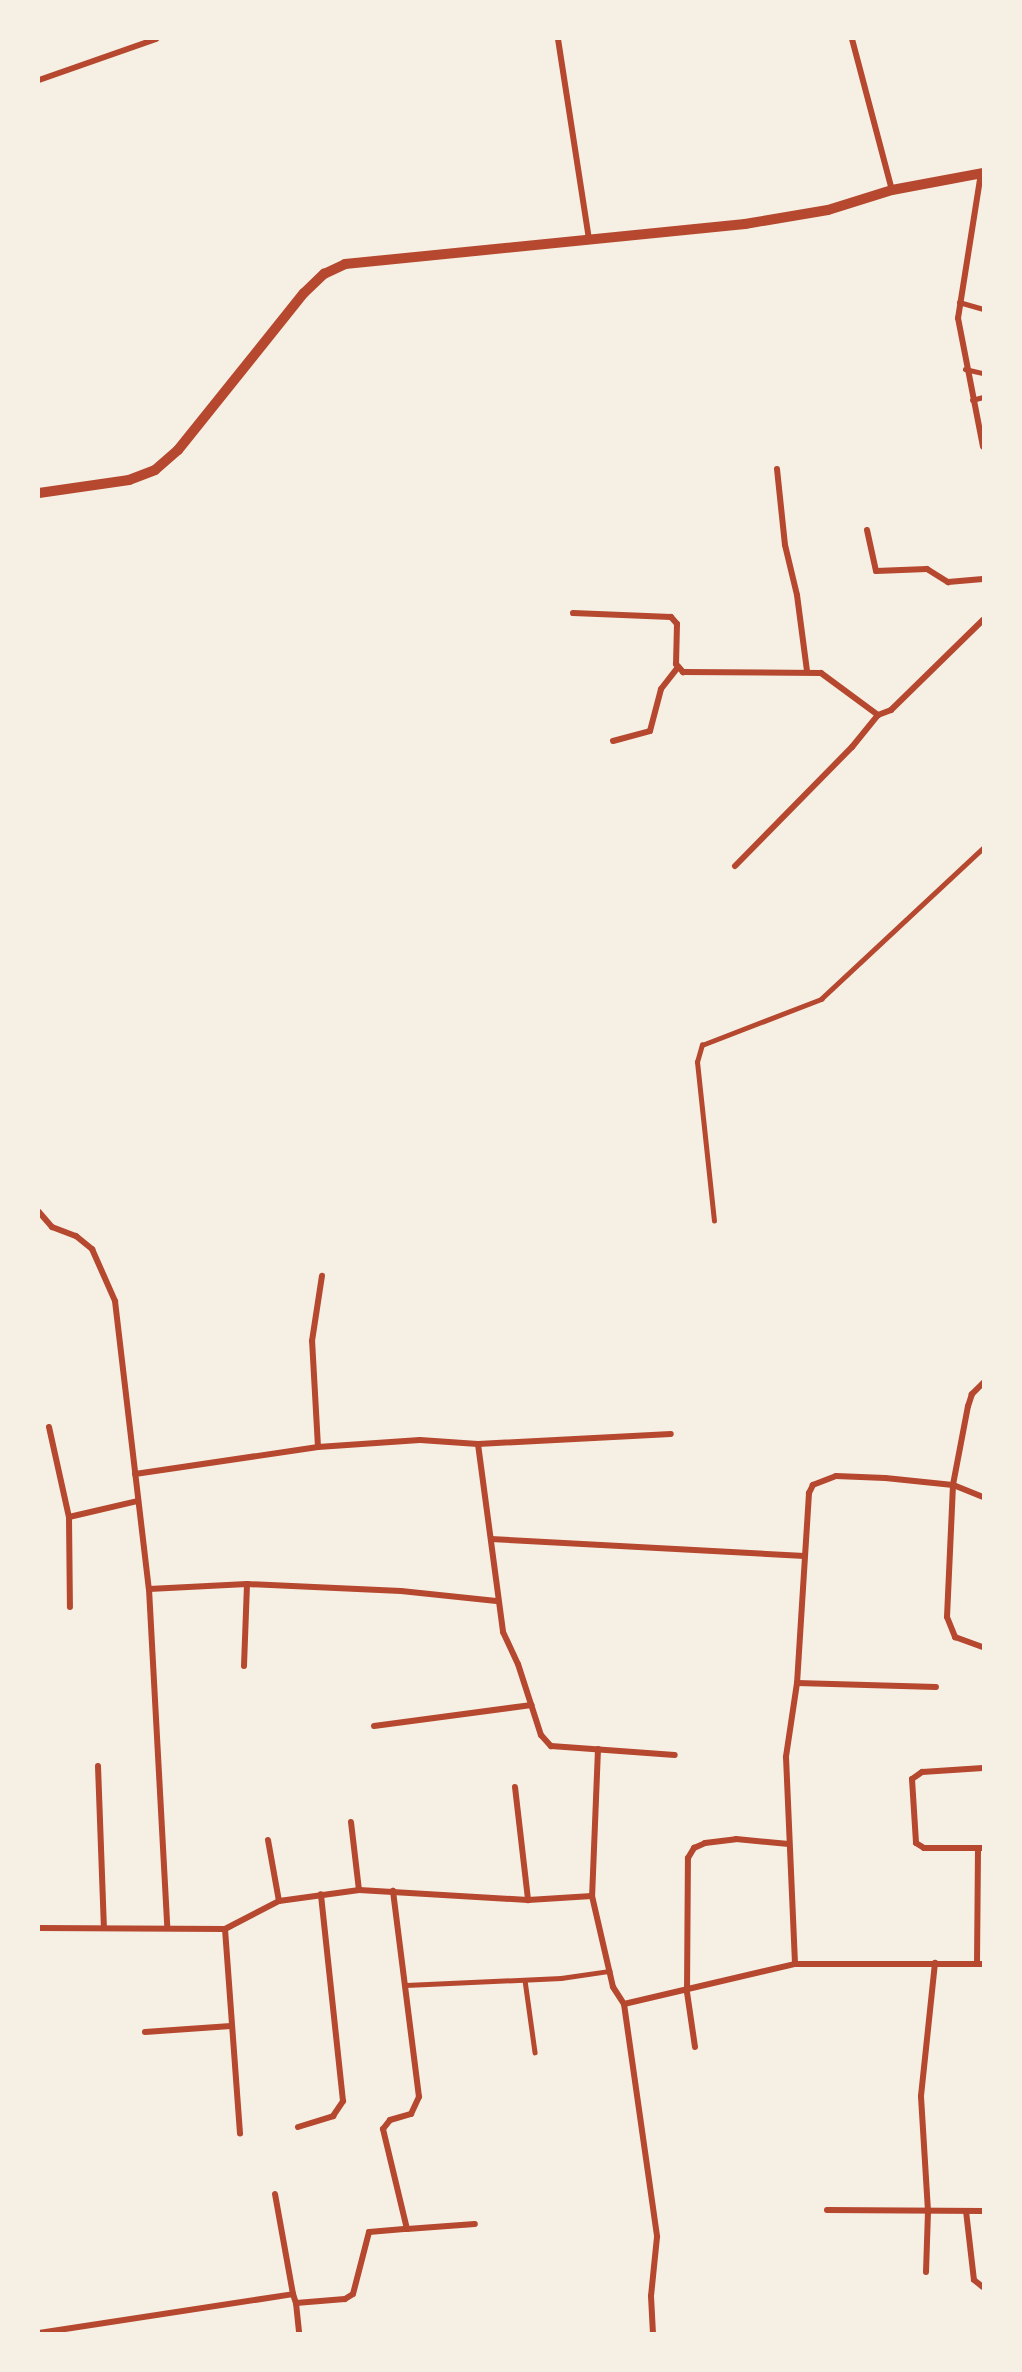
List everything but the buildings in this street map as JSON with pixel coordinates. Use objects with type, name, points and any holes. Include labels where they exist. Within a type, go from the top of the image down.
[{"type":"street","points":[[39,80],[156,39]]},
{"type":"street","points":[[558,39],[589,240]]},
{"type":"street","points":[[852,39],[892,190]]},
{"type":"street","points":[[39,493],[129,480],[155,470],[178,450],[304,292],[324,274],[345,264],[745,224],[828,210],[892,190],[982,173],[972,245],[959,302],[965,369],[983,447]]},
{"type":"street","points":[[777,469],[785,545],[797,595],[807,671]]},
{"type":"street","points":[[867,530],[876,571],[927,569],[948,582],[983,579]]},
{"type":"street","points":[[573,613],[671,616],[677,624],[678,667],[661,689],[650,731],[613,741]]},
{"type":"street","points":[[735,866],[852,747],[878,715],[891,710],[983,620]]},
{"type":"street","points":[[678,667],[683,672],[807,671],[838,682],[878,715]]},
{"type":"street","points":[[39,1212],[52,1227],[76,1236],[92,1249],[112,1288],[149,1589],[167,1926]]},
{"type":"street","points":[[318,1447],[312,1341],[322,1276]]},
{"type":"street","points":[[983,1383],[968,1406],[953,1485],[948,1623],[955,1637],[983,1647]]},
{"type":"street","points":[[49,1427],[69,1517],[70,1607]]},
{"type":"street","points":[[135,1473],[318,1447],[420,1440],[478,1444],[671,1434]]},
{"type":"street","points":[[478,1444],[491,1539],[496,1601],[503,1632],[545,1742],[675,1755]]},
{"type":"street","points":[[795,1964],[786,1757],[797,1683],[809,1493],[820,1480],[836,1476],[953,1485],[983,1497]]},
{"type":"street","points":[[69,1517],[138,1501]]},
{"type":"street","points":[[491,1539],[805,1556]]},
{"type":"street","points":[[149,1589],[247,1584],[401,1591],[496,1601]]},
{"type":"street","points":[[244,1666],[247,1584]]},
{"type":"street","points":[[797,1683],[936,1687]]},
{"type":"street","points":[[374,1726],[532,1705]]},
{"type":"street","points":[[598,1749],[592,1896],[609,1971],[624,2004],[657,2237],[651,2296],[653,2333]]},
{"type":"street","points":[[98,1766],[104,1927]]},
{"type":"street","points":[[624,2004],[687,1992],[795,1964],[808,1967],[980,1964],[981,1848],[924,1848],[916,1843],[912,1779],[922,1772],[983,1768]]},
{"type":"street","points":[[515,1787],[528,1900]]},
{"type":"street","points":[[351,1822],[359,1890]]},
{"type":"street","points":[[695,2047],[687,1992],[688,1858],[694,1848],[736,1839],[789,1844]]},
{"type":"street","points":[[268,1840],[279,1901]]},
{"type":"street","points":[[39,1928],[167,1926],[225,1929],[279,1901],[359,1890],[528,1900],[592,1896]]},
{"type":"street","points":[[393,1891],[419,2097],[411,2114],[390,2120],[383,2129],[407,2229]]},
{"type":"street","points":[[298,2127],[333,2116],[343,2101],[321,1894]]},
{"type":"street","points":[[225,1929],[240,2133]]},
{"type":"street","points":[[926,2272],[928,2211],[921,2096],[935,1963]]},
{"type":"street","points":[[145,2032],[231,2026]]},
{"type":"street","points":[[275,2194],[296,2303],[299,2333]]},
{"type":"street","points":[[827,2210],[983,2211]]},
{"type":"street","points":[[966,2211],[974,2280],[983,2287]]},
{"type":"street","points":[[296,2303],[345,2298],[352,2294],[369,2232],[475,2224]]},
{"type":"street","points":[[39,2333],[293,2294]]},
{"type":"lane","points":[[959,302],[983,309]]},
{"type":"lane","points":[[965,369],[983,373]]},
{"type":"lane","points":[[972,400],[983,397]]},
{"type":"lane","points":[[714,1221],[697,1062],[702,1045],[821,999],[983,848]]},
{"type":"lane","points":[[406,1985],[525,1980],[609,1971]]},
{"type":"lane","points":[[525,1980],[535,2052]]}]
